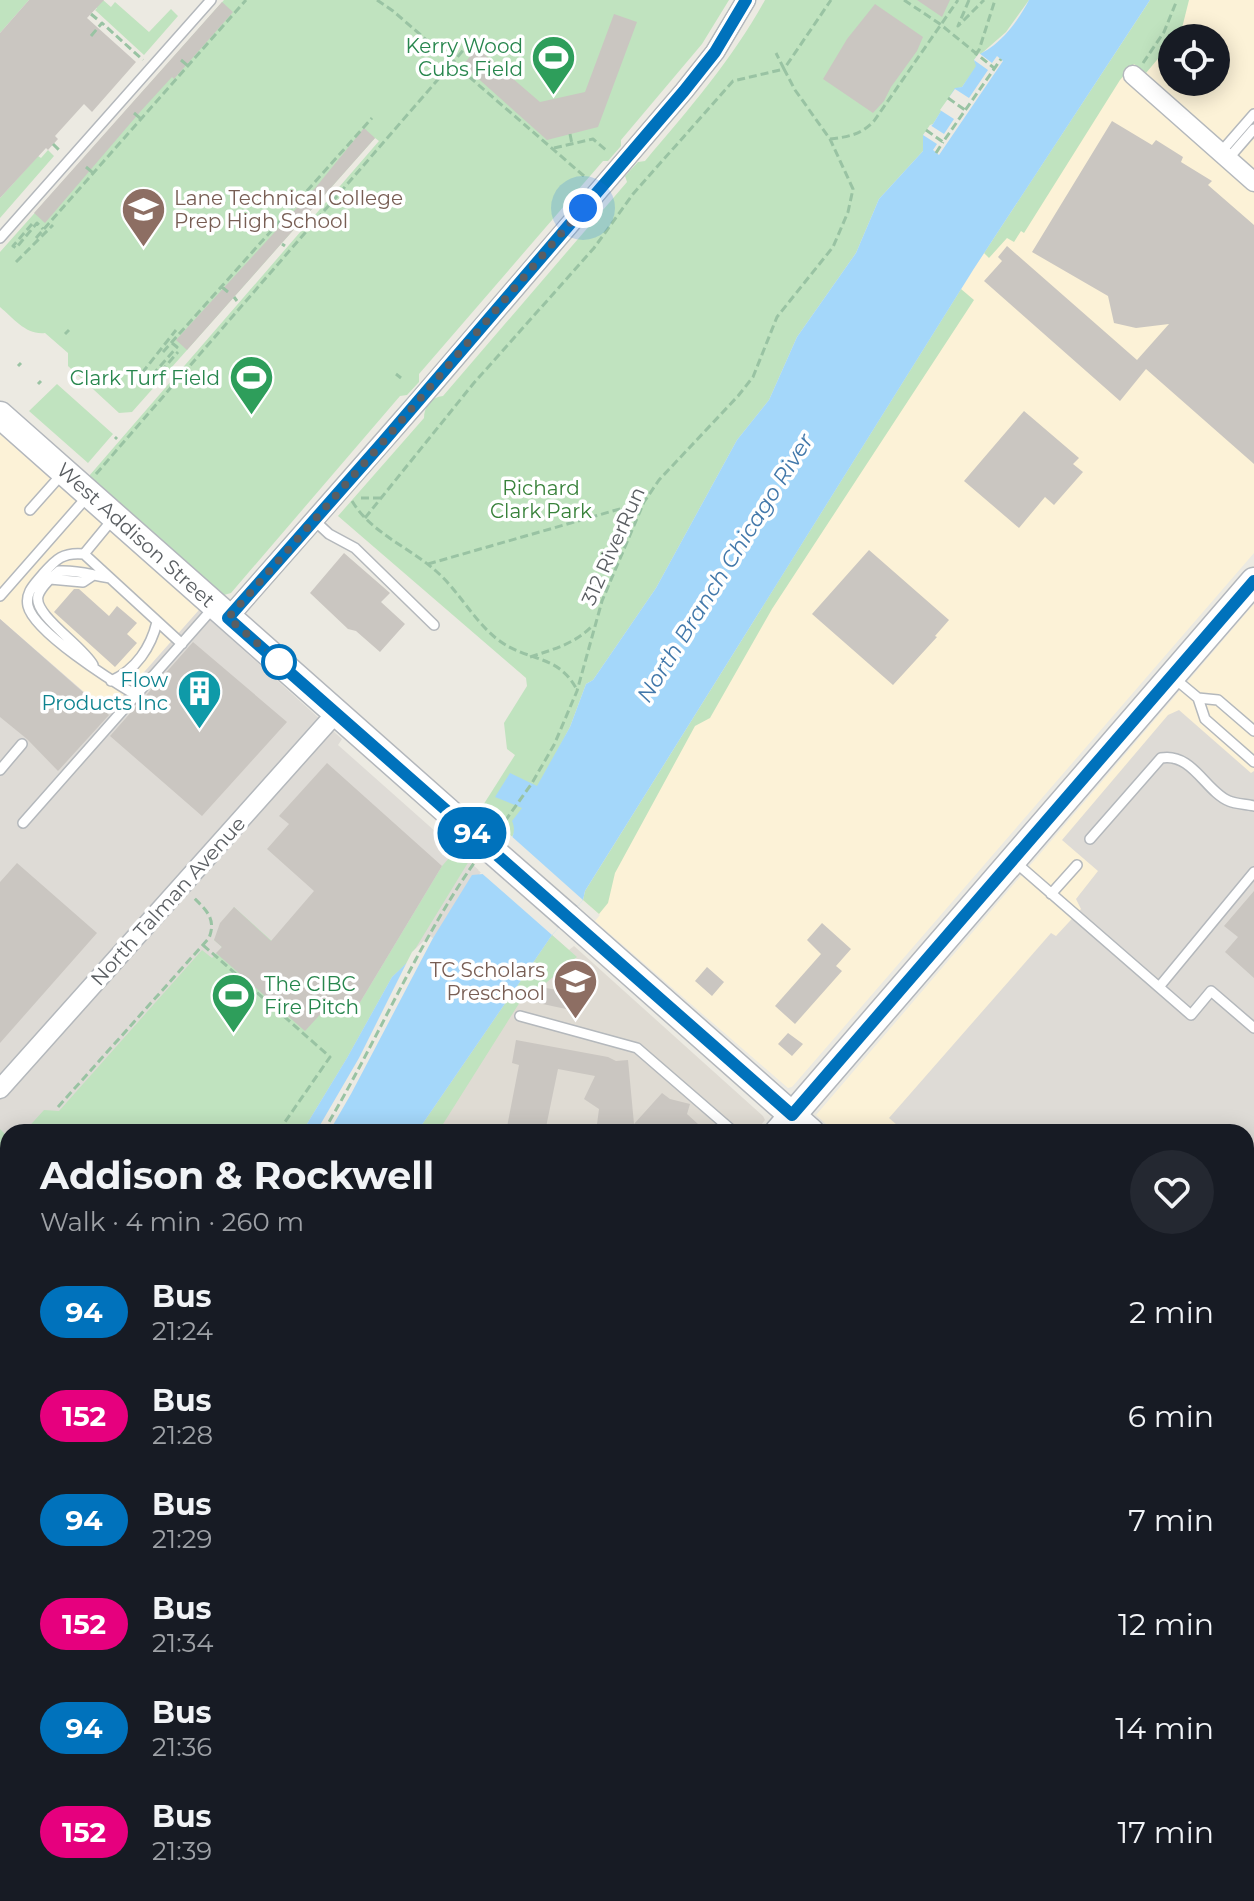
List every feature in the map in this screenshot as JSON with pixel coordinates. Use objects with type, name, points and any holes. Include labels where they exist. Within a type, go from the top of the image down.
[{"type":"main road","name":"West Addison Street","points":[[0,415],[64,472],[93,484],[115,517],[568,917],[792,1124]]},
{"type":"main road","points":[[796,1124],[1013,860],[1254,581]]},
{"type":"street","points":[[222,612],[315,521],[684,91],[715,52],[746,0]]},
{"type":"street","points":[[1133,75],[1254,182]]},
{"type":"street","name":"North Talman Avenue","points":[[0,1089],[336,713]]},
{"type":"lane","points":[[0,238],[211,0]]},
{"type":"lane","points":[[1224,156],[1254,114]]},
{"type":"lane","points":[[1224,156],[1254,129]]},
{"type":"lane","points":[[30,510],[64,472]]},
{"type":"lane","points":[[0,596],[93,484]]},
{"type":"lane","points":[[84,554],[115,517]]},
{"type":"lane","points":[[315,521],[329,534],[355,548],[434,625]]},
{"type":"lane","points":[[136,695],[111,681],[68,649],[33,617],[27,604],[30,589],[58,556],[70,552],[84,554],[182,644]]},
{"type":"lane","points":[[96,669],[88,654],[41,612],[39,593],[59,571],[80,570],[92,576],[110,578]]},
{"type":"lane","points":[[23,823],[182,644],[222,612]]},
{"type":"lane","points":[[111,681],[124,675],[151,644],[157,622]]},
{"type":"lane","points":[[1172,676],[1198,698],[1205,719],[1254,762]]},
{"type":"lane","points":[[1198,698],[1218,700],[1254,731]]},
{"type":"lane","points":[[0,770],[22,744]]},
{"type":"lane","points":[[1090,839],[1161,758],[1170,756],[1182,761],[1227,801],[1254,806]]},
{"type":"lane","points":[[1013,860],[1191,1015],[1211,991],[1254,1028]]},
{"type":"lane","points":[[1051,894],[1077,865]]},
{"type":"lane","points":[[1159,987],[1254,872]]},
{"type":"lane","points":[[520,1016],[637,1048],[725,1124]]},
{"type":"path","points":[[36,238],[246,0]]},
{"type":"path","points":[[377,0],[584,176]]},
{"type":"path","points":[[365,518],[473,384],[594,248],[633,194],[733,81],[784,69],[831,0]]},
{"type":"path","points":[[904,0],[940,24],[994,68]]},
{"type":"path","points":[[830,139],[854,135],[867,129],[958,0]]},
{"type":"path","points":[[969,0],[958,26],[984,0]]},
{"type":"path","points":[[975,55],[995,0]]},
{"type":"path","points":[[1133,75],[1158,43],[1177,0]]},
{"type":"path","points":[[91,14],[97,19]]},
{"type":"path","points":[[91,36],[102,23],[143,60]]},
{"type":"path","points":[[93,484],[467,46],[474,52]]},
{"type":"path","name":"312 RiverRun","points":[[328,1124],[481,842],[517,806],[554,745],[577,691],[602,601],[644,502],[659,480],[729,407],[753,377],[777,317],[833,247],[848,212],[853,189],[830,139],[795,90],[776,53]]},
{"type":"path","points":[[936,153],[1001,59]]},
{"type":"path","points":[[181,60],[188,66]]},
{"type":"path","points":[[948,98],[965,110]]},
{"type":"path","points":[[134,113],[141,119]]},
{"type":"path","points":[[163,352],[372,118]]},
{"type":"path","points":[[926,130],[943,142]]},
{"type":"path","points":[[570,134],[572,144]]},
{"type":"path","points":[[553,148],[593,139],[606,150]]},
{"type":"path","points":[[53,144],[61,152]]},
{"type":"path","points":[[86,167],[93,173]]},
{"type":"path","points":[[316,180],[322,186]]},
{"type":"path","points":[[32,224],[13,246],[16,248],[37,223],[43,229]]},
{"type":"path","points":[[16,262],[53,225]]},
{"type":"path","points":[[269,233],[275,238]]},
{"type":"path","points":[[222,287],[228,292]]},
{"type":"path","points":[[65,334],[69,330]]},
{"type":"path","points":[[142,373],[176,330]]},
{"type":"path","points":[[172,343],[177,347],[155,372],[158,375],[178,352]]},
{"type":"path","points":[[396,374],[401,378]]},
{"type":"path","points":[[344,488],[365,518],[439,572],[478,621],[495,637],[529,657],[554,663],[564,670],[577,691]]},
{"type":"path","points":[[361,498],[383,498]]},
{"type":"path","points":[[428,564],[644,502]]},
{"type":"path","points":[[529,657],[560,649],[596,622]]},
{"type":"path","points":[[58,1107],[209,938],[213,925],[207,910],[191,896]]},
{"type":"path","points":[[203,945],[330,1057],[284,1124]]},
{"type":"shaded area","points":[[1150,0],[1254,0],[1254,553],[792,1087],[788,1088],[595,921],[600,915],[583,900],[585,891],[973,270]]},
{"type":"shaded area","points":[[0,434],[199,610],[108,713],[0,619]]},
{"type":"shaded area","points":[[1254,604],[1254,1124],[826,1124],[816,1115]]},
{"type":"shaded area","points":[[199,610],[342,739],[338,745],[481,872],[433,938],[392,977],[307,1124],[0,1124],[0,619],[108,713]]},
{"type":"shaded area","points":[[1179,710],[1251,773],[1254,771],[1254,1124],[896,1124],[889,1118],[1051,933],[1056,936],[1081,909],[1076,899],[1098,871],[1062,840],[1168,715]]},
{"type":"shaded area","name":"TC Scholars Preschool","points":[[552,935],[569,950],[574,946],[765,1120],[762,1124],[422,1124]]},
{"type":"green space","points":[[0,0],[29,0],[0,33]]},
{"type":"green space","points":[[103,0],[111,7],[115,2],[149,32],[171,9],[178,16],[144,55],[95,10],[97,8],[94,6]]},
{"type":"green space","points":[[224,0],[729,0],[702,44],[621,140],[621,146],[608,161],[603,161],[419,374],[419,382],[407,395],[400,396],[231,593],[224,595],[89,476],[379,141],[375,138],[132,412],[119,413],[68,366],[68,353],[45,333],[26,329],[0,307],[0,252]]},
{"type":"green space","name":"Richard Clark Park","points":[[765,0],[1029,0],[1006,32],[974,60],[977,66],[962,87],[955,89],[930,125],[923,151],[879,199],[856,253],[797,337],[769,400],[737,440],[656,588],[593,680],[586,684],[570,727],[512,837],[480,810],[515,755],[507,749],[504,723],[527,686],[526,678],[338,516],[424,418],[429,403],[443,396],[627,182],[625,176],[638,162],[645,161],[678,122],[724,64]]},
{"type":"green space","points":[[1150,0],[1189,0],[1183,24],[1158,24],[1158,59],[1146,73],[1134,64],[1120,80],[1024,233],[1021,231],[1014,242],[1007,238],[989,258],[984,253]]},
{"type":"green space","points":[[48,150],[54,156],[0,218],[0,198],[38,156],[41,158]]},
{"type":"green space","points":[[961,289],[974,300],[772,609],[710,718],[695,726],[615,873],[608,903],[599,914],[583,900],[585,891]]},
{"type":"green space","points":[[57,384],[113,434],[88,463],[29,411]]},
{"type":"green space","name":"The CIBC Fire Pitch","points":[[456,850],[469,861],[406,964],[392,977],[307,1124],[31,1124],[44,1110],[59,1111],[202,950],[212,958],[222,947],[214,940],[234,907],[341,1003],[339,1007],[349,1016],[353,1014],[442,866]]},
{"type":"green space","points":[[552,935],[577,957],[541,987],[525,994],[443,1124],[422,1124]]},
{"type":"water","name":"North Branch Chicago River","points":[[1029,0],[1150,0],[973,270],[585,891],[583,900],[552,935],[422,1124],[307,1124],[392,977],[433,938],[472,875],[483,874],[510,842],[514,828],[512,821],[522,808],[495,797],[510,773],[537,786],[570,727],[586,684],[593,680],[656,588],[737,440],[769,400],[797,337],[856,253],[879,199],[923,151],[923,135],[955,88],[962,87],[976,66],[974,60],[996,43]]},
{"type":"pier","points":[[979,53],[992,63],[997,56],[1003,61],[939,155],[933,150],[937,144],[923,135],[930,125],[944,134],[954,119],[940,110],[955,89],[969,98],[988,70],[974,60]]},
{"type":"pier","points":[[509,834],[583,900],[552,935],[478,870],[483,869]]},
{"type":"pier","points":[[429,936],[433,938],[334,1124],[321,1124],[359,1058],[412,952]]},
{"type":"building","points":[[29,0],[104,0],[87,18],[136,62],[92,112],[84,104],[55,136],[58,139],[0,198],[0,33]]},
{"type":"building","points":[[917,0],[950,0],[942,17]]},
{"type":"building","points":[[222,2],[233,12],[174,79],[172,77],[140,112],[45,223],[34,213]]},
{"type":"building","points":[[875,4],[923,37],[917,51],[873,113],[823,79],[847,39]]},
{"type":"building","points":[[614,14],[637,22],[598,127],[547,140],[463,65],[477,48],[540,102],[585,92]]},
{"type":"building","points":[[1112,121],[1152,145],[1156,140],[1183,157],[1181,162],[1212,181],[1208,185],[1254,225],[1254,464],[1146,369],[1120,401],[984,281],[1002,261],[998,257],[1007,246],[1137,360],[1169,324],[1136,328],[1114,323],[1108,296],[1032,252]]},
{"type":"building","points":[[364,128],[375,138],[187,350],[176,340],[316,187]]},
{"type":"building","points":[[1024,411],[1079,458],[1073,464],[1083,472],[1054,505],[1045,497],[1019,528],[964,481]]},
{"type":"building","points":[[869,550],[949,620],[893,685],[812,614]]},
{"type":"building","points":[[344,553],[390,593],[381,602],[405,624],[380,652],[356,631],[348,629],[310,593]]},
{"type":"building","points":[[74,589],[79,589],[109,616],[117,606],[137,623],[127,634],[137,643],[115,667],[54,612]]},
{"type":"building","points":[[0,619],[109,715],[58,771],[0,717]]},
{"type":"building","name":"Flow Products Inc","points":[[193,642],[287,722],[202,816],[110,736]]},
{"type":"building","points":[[327,763],[442,866],[353,1014],[341,1003],[332,1013],[326,1008],[305,1031],[216,953],[222,947],[214,940],[220,923],[234,907],[271,941],[314,891],[267,849],[289,824],[279,816]]},
{"type":"building","points":[[17,863],[97,933],[0,1043],[0,882]]},
{"type":"building","points":[[1254,891],[1254,978],[1225,952],[1238,937],[1224,926]]},
{"type":"building","points":[[822,923],[851,949],[836,966],[842,971],[795,1024],[775,1006],[821,954],[807,940]]},
{"type":"building","points":[[707,967],[724,982],[712,996],[695,981]]},
{"type":"building","points":[[541,987],[584,995],[580,1012],[538,1003]]},
{"type":"building","points":[[788,1033],[803,1044],[792,1056],[778,1044]]},
{"type":"building","points":[[516,1040],[616,1061],[628,1060],[634,1124],[597,1124],[599,1109],[584,1099],[595,1076],[558,1069],[547,1124],[508,1124],[519,1065],[512,1063]]},
{"type":"building","points":[[662,1093],[670,1099],[690,1104],[687,1114],[698,1124],[634,1124]]},
{"type":"bus line","name":"94","points":[[746,0],[715,52],[684,91],[228,618],[792,1115],[1254,581]]},
{"type":"place","name":"Kerry Wood Cubs Field","points":[[554,96]]},
{"type":"place","name":"Lane Technical College Prep High School","points":[[143,249]]},
{"type":"place","name":"Clark Turf Field","points":[[251,417]]},
{"type":"place","name":"Flow Products Inc","points":[[199,730]]},
{"type":"place","name":"TC Scholars Preschool","points":[[576,1021]]},
{"type":"place","name":"The CIBC Fire Pitch","points":[[233,1034]]},
{"type":"route","points":[[279,662],[228,618],[583,208]]}]
